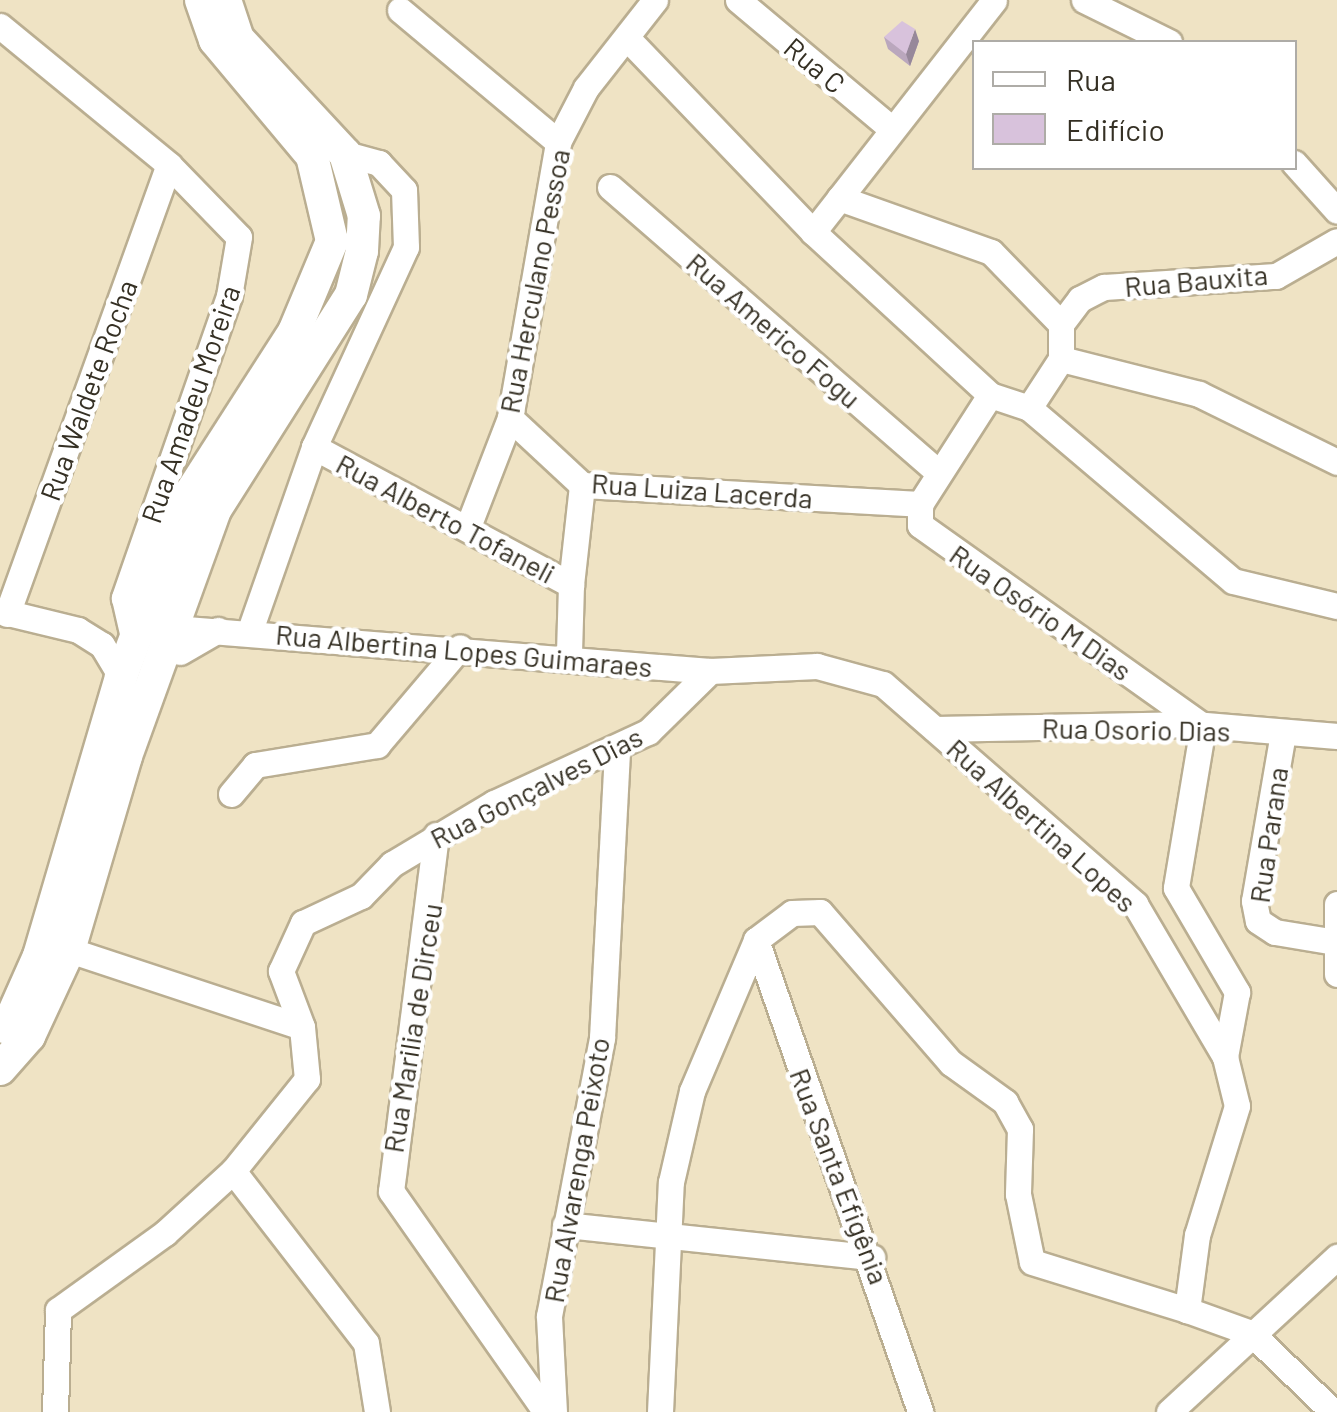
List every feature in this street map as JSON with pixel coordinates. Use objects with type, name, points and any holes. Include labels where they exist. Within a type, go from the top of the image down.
[{"type":"main road","points":[[4,1027],[121,677],[188,498],[294,332],[332,241],[312,156],[215,40],[201,0]]},
{"type":"main road","points":[[0,1069],[29,1036],[70,950],[144,716],[178,639],[236,467],[351,295],[364,216],[345,154],[238,39],[224,0]]},
{"type":"street","name":"Rua Herculano Pessoa","points":[[469,524],[510,418],[558,142],[655,0]]},
{"type":"street","name":"Rua C","points":[[738,0],[892,129]]},
{"type":"street","points":[[813,232],[994,0]]},
{"type":"street","points":[[1084,0],[1165,40]]},
{"type":"street","points":[[400,10],[558,142]]},
{"type":"street","name":"Rua Amadeu Moreira","points":[[0,26],[232,221],[239,252],[124,598],[138,637]]},
{"type":"street","points":[[626,38],[813,232],[990,395],[1029,408],[1233,580],[1337,606]]},
{"type":"street","points":[[249,633],[314,447],[406,247],[404,190],[379,163],[345,154]]},
{"type":"street","name":"Rua Waldete Rocha","points":[[4,612],[168,165]]},
{"type":"street","points":[[1297,166],[1337,211]]},
{"type":"street","name":"Rua Americo Fogu","points":[[610,187],[938,473]]},
{"type":"street","points":[[839,198],[992,252],[1061,324],[1061,359],[1029,408]]},
{"type":"street","name":"Rua Bauxita","points":[[1061,324],[1080,299],[1104,288],[1276,276],[1337,241]]},
{"type":"street","points":[[1061,359],[1198,394],[1337,462]]},
{"type":"street","points":[[920,504],[990,395]]},
{"type":"street","name":"Rua Luiza Lacerda","points":[[510,418],[582,485],[920,504]]},
{"type":"street","name":"Rua Alberto Tofaneli","points":[[314,447],[469,524],[571,585],[570,654]]},
{"type":"street","points":[[571,585],[582,485]]},
{"type":"street","name":"Rua Osório M Dias","points":[[920,504],[928,533],[1203,726]]},
{"type":"street","points":[[4,612],[78,630],[102,645],[121,677]]},
{"type":"street","name":"Rua Albertina Lopes Guimaraes","points":[[138,637],[178,639],[218,630],[570,654],[710,671]]},
{"type":"street","points":[[230,794],[255,765],[377,746],[460,647]]},
{"type":"street","name":"Rua Albertina Lopes","points":[[710,671],[817,666],[882,684],[1135,904],[1225,1057],[1237,1106],[1196,1236],[1188,1310]]},
{"type":"street","name":"Rua Gonçalves Dias","points":[[55,1412],[58,1310],[232,1171],[306,1079],[302,1027],[281,971],[288,942],[303,922],[362,896],[436,835],[617,749],[710,671]]},
{"type":"street","points":[[108,724],[144,716]]},
{"type":"street","points":[[1203,726],[1176,888],[1237,992],[1225,1057]]},
{"type":"street","name":"Rua Osorio Dias","points":[[935,729],[1203,726],[1337,736]]},
{"type":"street","name":"Rua Parana","points":[[1283,734],[1254,901],[1258,920],[1275,932],[1330,941]]},
{"type":"street","name":"Rua Alvarenga Peixoto","points":[[554,1412],[549,1316],[602,1038],[617,749]]},
{"type":"street","name":"Rua Marilia de Dirceu","points":[[436,835],[392,1191],[546,1412]]},
{"type":"street","points":[[1337,904],[1330,941],[1337,974]]},
{"type":"street","points":[[660,1412],[666,1230],[692,1091],[756,940],[792,913],[820,912],[951,1063],[1005,1102],[1020,1129],[1018,1194],[1032,1262],[1188,1310],[1251,1334],[1333,1410]]},
{"type":"street","name":"Rua Santa Efigênia","points":[[756,940],[833,1172],[872,1256],[920,1412]]},
{"type":"street","points":[[70,950],[302,1027]]},
{"type":"street","points":[[232,1171],[366,1343],[377,1412]]},
{"type":"street","points":[[565,1224],[666,1230],[872,1256]]},
{"type":"street","points":[[1169,1412],[1337,1257]]},
{"type":"building","points":[[902,21],[915,29],[906,54],[884,37]]}]
